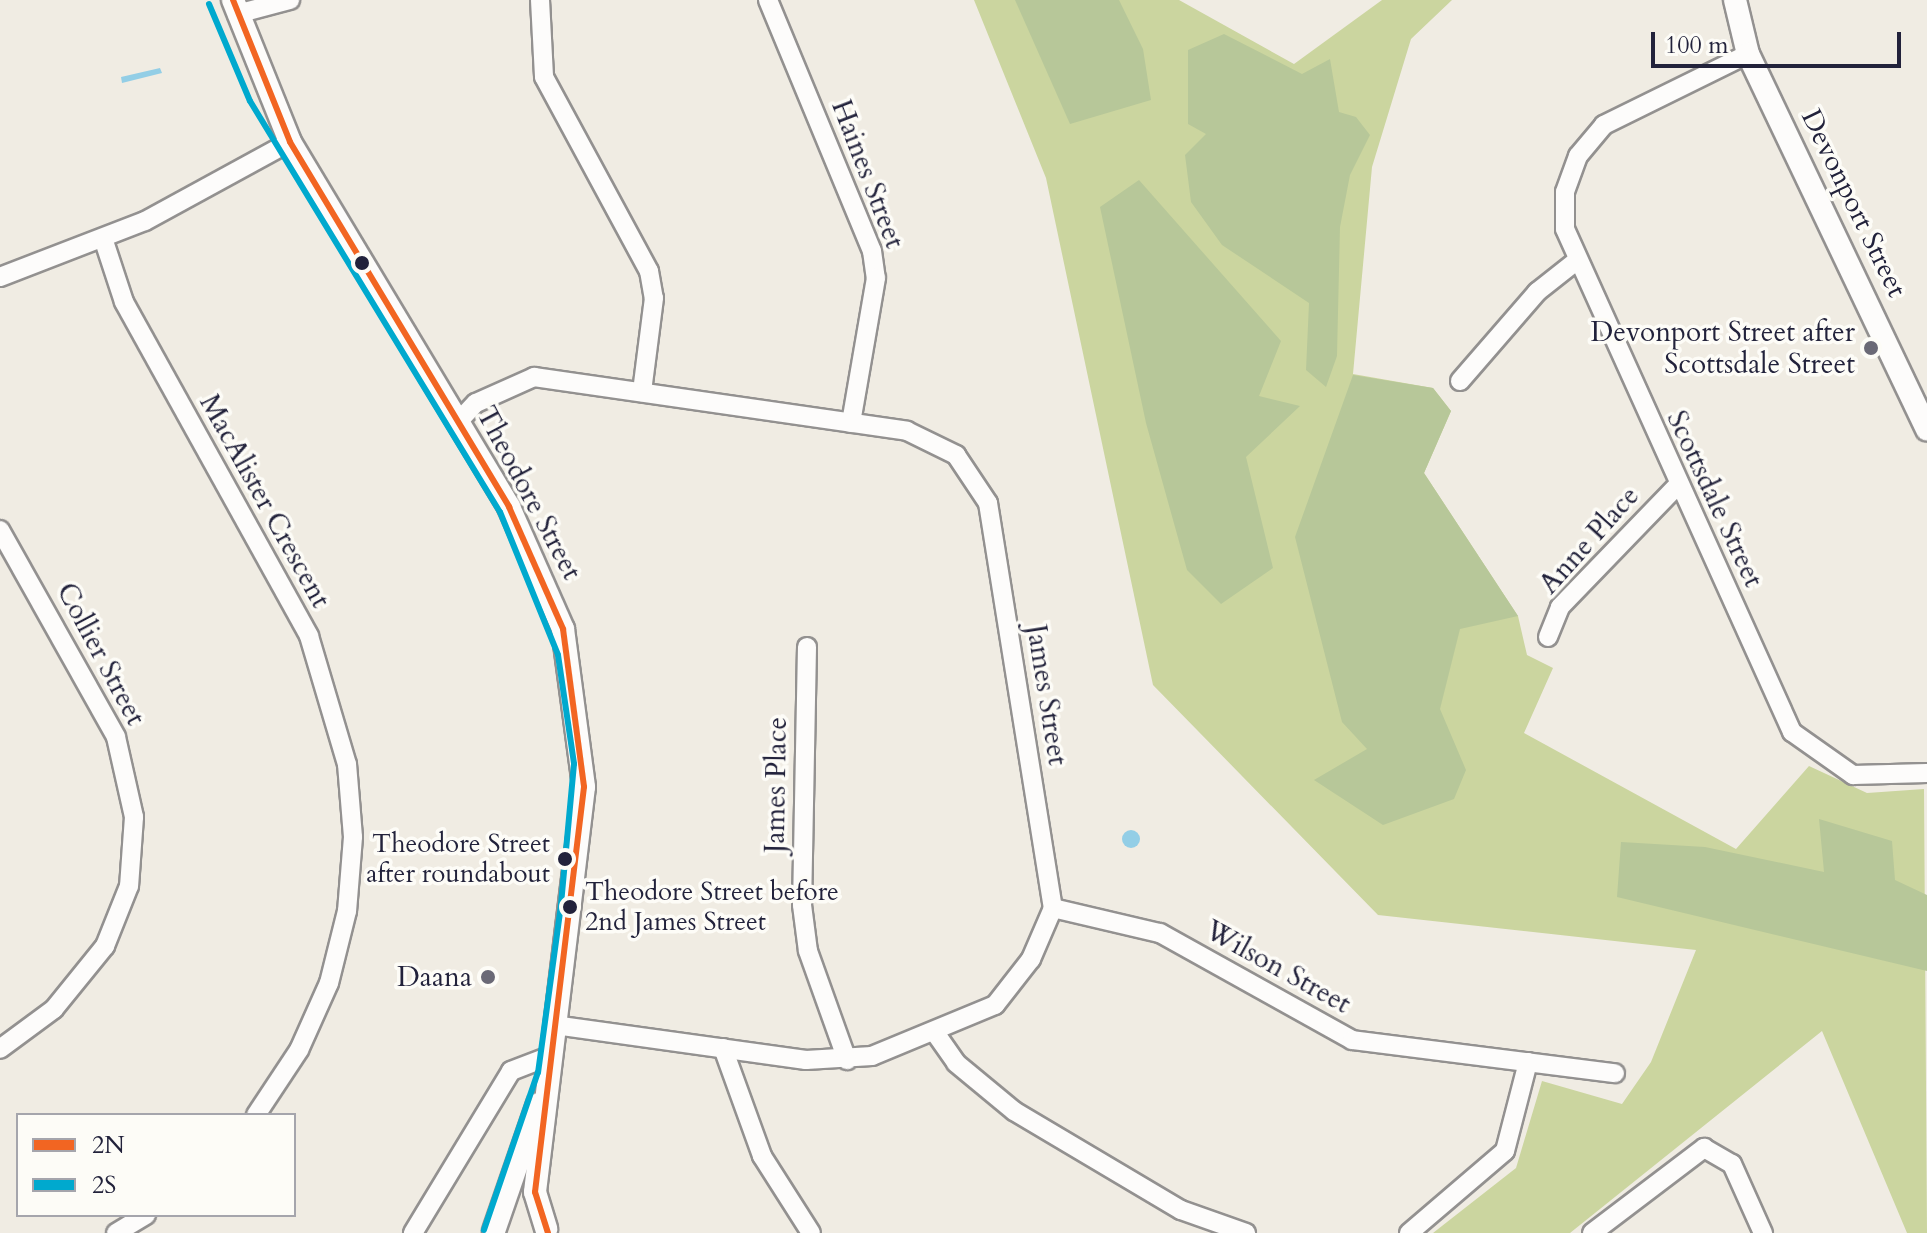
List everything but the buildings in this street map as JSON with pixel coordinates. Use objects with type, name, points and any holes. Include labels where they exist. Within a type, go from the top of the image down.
[{"type":"main road","name":"Devonport Street","points":[[1735,0],[1748,54],[1927,430]]},
{"type":"main road","name":"Theodore Street","points":[[228,8],[290,142],[458,422],[544,578],[578,705],[584,787],[535,1192],[547,1231]]},
{"type":"main road","name":"Theodore Street","points":[[494,1232],[549,1065]]},
{"type":"main road","points":[[494,1232],[517,1215],[547,1231]]},
{"type":"street","name":"Theodore Street","points":[[228,8],[290,0]]},
{"type":"street","points":[[540,0],[544,77],[649,271],[654,298],[642,392]]},
{"type":"street","name":"Haines Street","points":[[768,0],[872,251],[876,278],[851,423]]},
{"type":"street","name":"Scottsdale Street","points":[[1748,54],[1604,125],[1589,140],[1565,192],[1565,229],[1575,262],[1792,732],[1853,775],[1927,773]]},
{"type":"street","points":[[0,277],[103,238],[290,142]]},
{"type":"street","name":"MacAlister Crescent","points":[[103,238],[124,302],[309,636],[347,764],[353,837],[347,911],[329,983],[299,1050],[257,1113]]},
{"type":"street","points":[[1460,381],[1537,292],[1575,262]]},
{"type":"street","name":"James Street","points":[[458,422],[476,403],[534,377],[851,423],[934,441],[956,455],[988,503],[1053,908]]},
{"type":"street","name":"Anne Place","points":[[1548,637],[1560,607],[1678,485]]},
{"type":"street","name":"Collier Street","points":[[0,530],[116,737],[134,833],[129,886],[105,946],[54,1009],[0,1049]]},
{"type":"street","name":"James Place","points":[[807,647],[802,905],[808,951],[847,1060]]},
{"type":"street","points":[[553,1025],[723,1048],[847,1060],[936,1034],[995,1005],[1031,959],[1053,908]]},
{"type":"street","name":"Wilson Street","points":[[1053,908],[1160,933],[1352,1040],[1615,1073]]},
{"type":"street","points":[[936,1034],[956,1063],[1014,1111],[1181,1210],[1246,1233]]},
{"type":"street","points":[[723,1048],[762,1156],[811,1233]]},
{"type":"street","points":[[1409,1233],[1505,1151],[1528,1062]]},
{"type":"street","points":[[413,1233],[511,1071],[549,1065]]},
{"type":"street","points":[[1592,1233],[1704,1148],[1732,1164],[1763,1233]]},
{"type":"street","points":[[116,1233],[143,1217]]},
{"type":"green space","points":[[974,0],[1179,0],[1294,64],[1382,0],[1452,0],[1411,39],[1372,167],[1353,374],[1433,388],[1451,411],[1424,473],[1518,616],[1527,655],[1553,668],[1524,733],[1736,849],[1809,766],[1867,793],[1924,789],[1927,1233],[1907,1233],[1822,1031],[1570,1233],[1433,1233],[1516,1168],[1542,1081],[1622,1104],[1651,1062],[1696,950],[1378,915],[1153,685],[1046,178]]},
{"type":"green space","points":[[1015,0],[1119,0],[1143,49],[1151,100],[1070,124]]},
{"type":"green space","points":[[1224,34],[1302,74],[1330,59],[1339,112],[1356,117],[1370,135],[1350,175],[1340,227],[1337,356],[1326,387],[1306,370],[1309,303],[1222,245],[1191,202],[1185,155],[1206,134],[1188,124],[1188,50]]},
{"type":"green space","points":[[1139,180],[1281,341],[1259,396],[1300,406],[1246,457],[1273,568],[1221,604],[1187,570],[1146,423],[1100,207]]},
{"type":"green space","points":[[1353,375],[1433,388],[1451,411],[1424,473],[1518,616],[1460,629],[1440,709],[1466,770],[1454,799],[1383,825],[1314,780],[1367,749],[1342,722],[1295,537]]},
{"type":"green space","points":[[1819,819],[1892,841],[1895,880],[1927,895],[1927,971],[1617,897],[1621,842],[1705,847],[1824,872]]},
{"type":"water","points":[[160,68],[162,73],[122,83],[121,77]]},
{"type":"water","points":[[1131,830],[1140,839],[1131,848],[1122,839]]},
{"type":"transit line","name":"2N","points":[[233,0],[290,142],[509,507],[563,629],[584,787],[535,1192],[548,1233]]},
{"type":"transit line","name":"2S","points":[[209,4],[250,101],[500,512],[558,655],[574,764],[561,905],[538,1072],[484,1230]]},
{"type":"place","name":"Devonport Street after Scottsdale Street","points":[[1871,348]]},
{"type":"place","name":"Theodore Street after roundabout","points":[[565,859]]},
{"type":"place","name":"Theodore Street before 2nd James Street","points":[[570,907]]},
{"type":"place","name":"Daana","points":[[488,977]]}]
